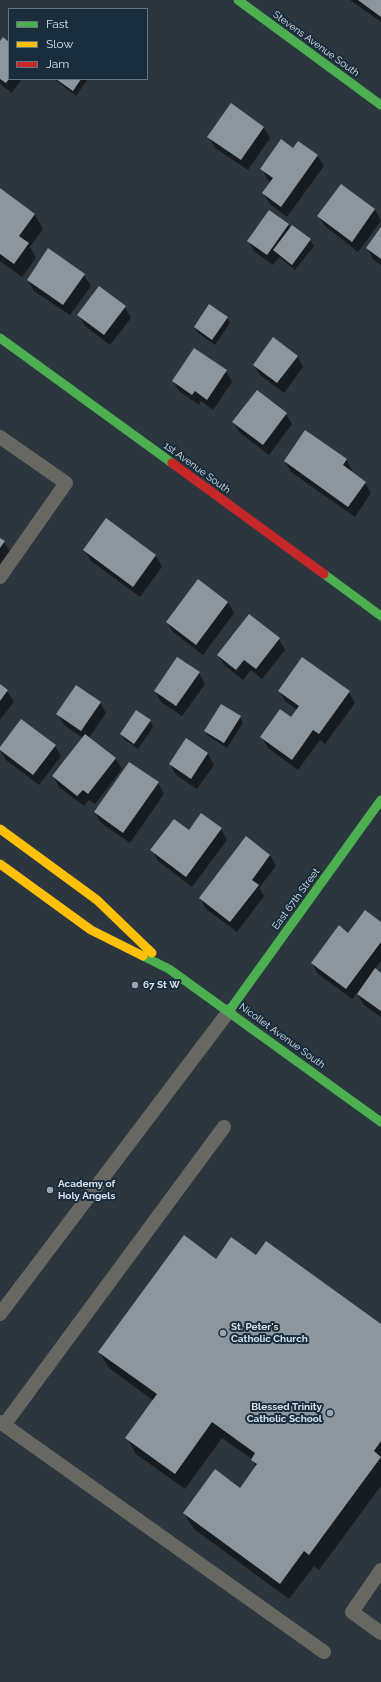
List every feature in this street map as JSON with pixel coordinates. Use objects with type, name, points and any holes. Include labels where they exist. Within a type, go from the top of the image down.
[{"type":"street","name":"Stevens Avenue South","points":[[238,0],[381,105]]},
{"type":"street","name":"1st Avenue South","points":[[0,338],[381,616]]},
{"type":"street","name":"East 67th Street","points":[[229,1011],[381,800]]},
{"type":"street","name":"Nicollet Avenue South","points":[[0,829],[97,900],[169,969]]},
{"type":"street","name":"Nicollet Avenue South","points":[[0,864],[91,930],[169,969],[381,1122]]},
{"type":"lane","points":[[0,436],[66,484],[0,577]]},
{"type":"lane","points":[[0,1314],[229,1011]]},
{"type":"lane","points":[[224,1127],[2,1424],[324,1652]]},
{"type":"lane","points":[[381,1570],[352,1612],[381,1633]]},
{"type":"building","points":[[358,0],[381,0],[381,17]]},
{"type":"building","points":[[3,37],[8,41],[8,80],[6,83],[0,79],[0,41]]},
{"type":"building","points":[[57,80],[80,80],[73,91]]},
{"type":"building","points":[[231,103],[264,127],[241,160],[207,137]]},
{"type":"building","points":[[281,139],[293,148],[298,141],[318,155],[281,207],[262,193],[273,178],[260,169]]},
{"type":"building","points":[[341,184],[375,209],[352,242],[317,216]]},
{"type":"building","points":[[0,188],[35,214],[19,236],[29,243],[14,264],[0,254]]},
{"type":"building","points":[[269,210],[289,224],[267,255],[247,241]]},
{"type":"building","points":[[292,225],[311,239],[292,265],[273,250]]},
{"type":"building","points":[[381,227],[381,259],[366,248]]},
{"type":"building","points":[[48,248],[85,274],[63,305],[27,280]]},
{"type":"building","points":[[99,286],[126,306],[104,335],[77,315]]},
{"type":"building","points":[[209,304],[228,317],[212,340],[194,327]]},
{"type":"building","points":[[273,337],[298,356],[277,383],[253,365]]},
{"type":"building","points":[[194,348],[227,370],[207,400],[195,391],[192,395],[172,381]]},
{"type":"building","points":[[257,390],[287,413],[263,445],[232,422]]},
{"type":"building","points":[[305,430],[347,459],[343,465],[366,482],[348,507],[284,461]]},
{"type":"building","points":[[106,518],[156,555],[133,587],[83,550]]},
{"type":"building","points":[[0,538],[5,541],[0,548]]},
{"type":"building","points":[[198,579],[228,602],[196,645],[166,622]]},
{"type":"building","points":[[249,614],[280,638],[256,669],[244,660],[236,670],[217,655]]},
{"type":"building","points":[[177,657],[200,672],[176,706],[154,691]]},
{"type":"building","points":[[302,657],[350,691],[319,734],[313,730],[292,760],[260,737],[280,709],[291,717],[299,706],[278,691]]},
{"type":"building","points":[[0,684],[8,690],[0,701]]},
{"type":"building","points":[[76,685],[101,702],[81,731],[56,714]]},
{"type":"building","points":[[221,704],[241,716],[224,743],[204,731]]},
{"type":"building","points":[[136,710],[151,720],[134,744],[120,734]]},
{"type":"building","points":[[21,719],[56,745],[33,775],[0,750],[0,747]]},
{"type":"building","points":[[85,734],[116,758],[88,794],[83,790],[77,796],[52,776]]},
{"type":"building","points":[[186,738],[208,753],[191,779],[169,764]]},
{"type":"building","points":[[129,762],[159,782],[123,833],[94,812]]},
{"type":"building","points":[[201,813],[222,828],[186,877],[150,850],[174,819],[189,830]]},
{"type":"building","points":[[246,836],[270,855],[252,880],[259,885],[230,922],[199,898]]},
{"type":"building","points":[[365,910],[381,922],[381,942],[346,989],[311,963],[339,925],[348,933]]},
{"type":"building","points":[[375,968],[381,973],[381,1011],[357,994]]},
{"type":"building","points":[[184,1235],[216,1259],[231,1237],[256,1255],[266,1241],[381,1324],[381,1441],[374,1451],[381,1457],[309,1555],[304,1551],[280,1584],[183,1513],[215,1469],[240,1488],[257,1464],[251,1460],[255,1453],[212,1422],[175,1474],[125,1438],[157,1394],[98,1352]]},
{"type":"traffic: fast","points":[[238,0],[381,105]]},
{"type":"traffic: fast","points":[[0,338],[172,463]]},
{"type":"traffic: fast","points":[[324,574],[381,616]]},
{"type":"traffic: fast","points":[[229,1011],[381,800]]},
{"type":"traffic: fast","points":[[143,956],[169,969],[381,1122]]},
{"type":"traffic: slow","points":[[0,829],[97,900],[152,953]]},
{"type":"traffic: slow","points":[[0,864],[91,930],[143,956]]},
{"type":"traffic: jam","points":[[172,463],[324,574]]},
{"type":"place","name":"67 St W","points":[[135,985]]},
{"type":"place","name":"Academy of Holy Angels","points":[[50,1190]]},
{"type":"place","name":"St. Peter's Catholic Church","points":[[223,1333]]},
{"type":"place","name":"Blessed Trinity Catholic School","points":[[330,1413]]}]
